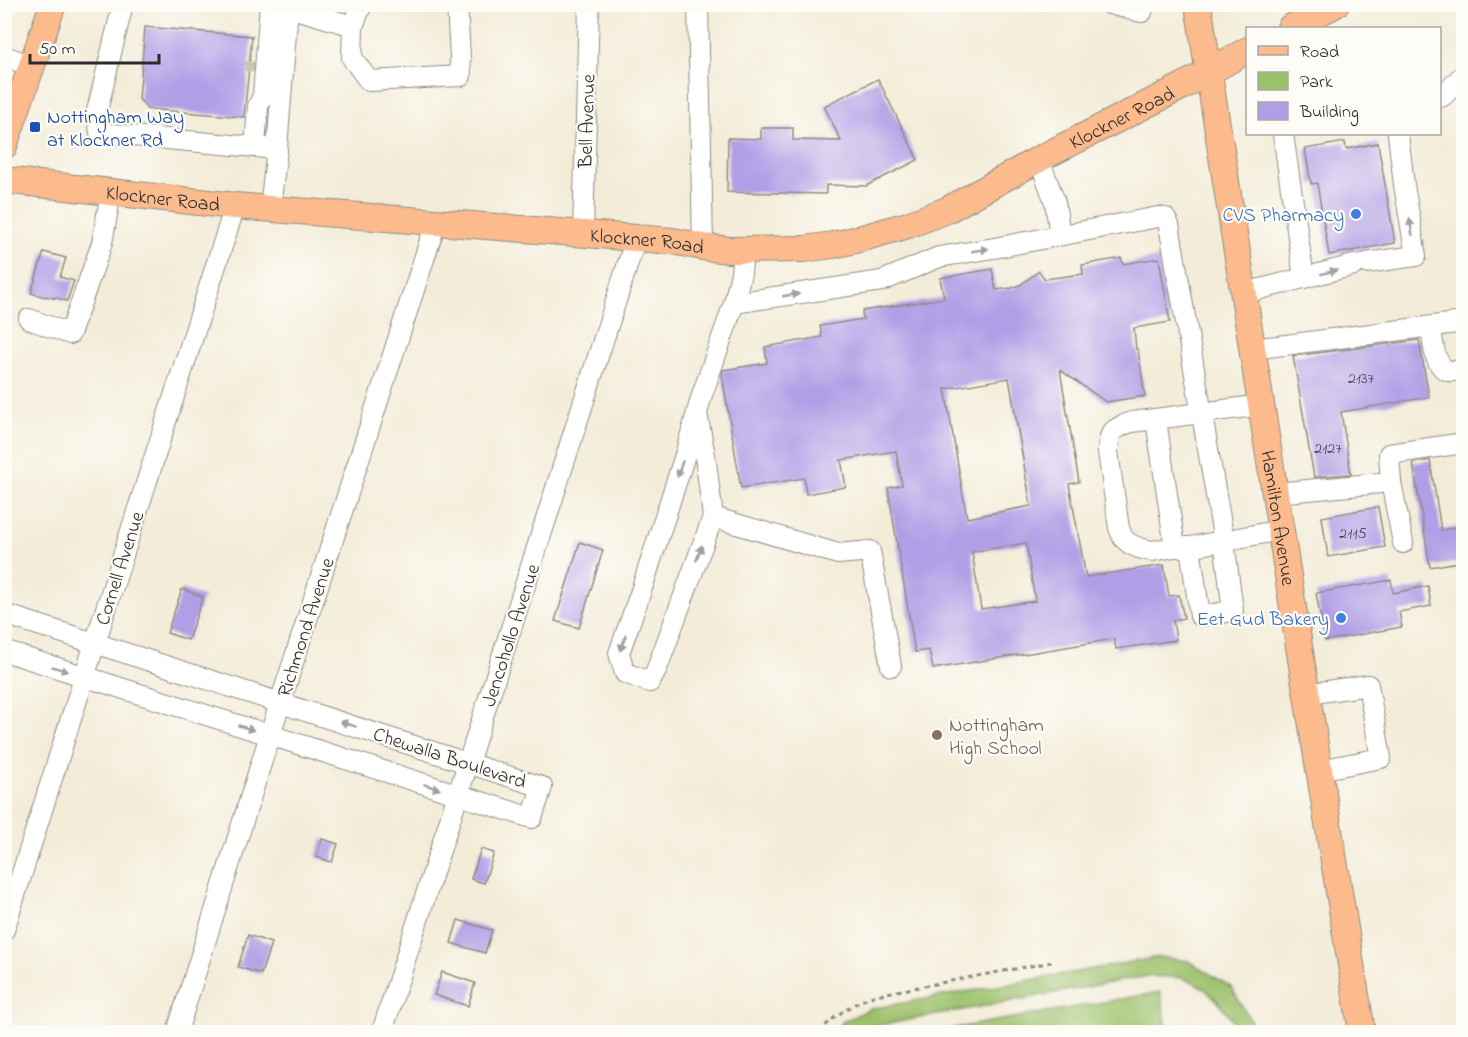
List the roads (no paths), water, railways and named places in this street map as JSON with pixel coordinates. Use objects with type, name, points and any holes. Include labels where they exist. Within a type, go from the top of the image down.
[{"type":"main road","name":"Hamilton Avenue","points":[[1198,4],[1362,1032]]},
{"type":"main road","points":[[1292,27],[1336,4]]},
{"type":"main road","points":[[4,146],[32,66],[48,6]]},
{"type":"main road","name":"Klockner Road","points":[[4,180],[235,206],[673,241],[703,247],[743,250],[804,249],[859,239],[908,225],[947,210],[1039,159],[1181,87],[1246,51]]},
{"type":"street","points":[[123,4],[97,111],[100,133],[277,149]]},
{"type":"street","points":[[258,106],[251,97],[260,4]]},
{"type":"street","points":[[362,4],[353,26],[352,58],[369,81],[461,76],[457,4]]},
{"type":"street","points":[[698,4],[703,247]]},
{"type":"street","points":[[1110,4],[1142,12]]},
{"type":"street","points":[[255,147],[258,106],[263,96],[279,5]]},
{"type":"street","points":[[279,5],[353,26]]},
{"type":"street","points":[[270,208],[277,149],[279,5]]},
{"type":"street","name":"Bell Avenue","points":[[584,234],[589,6]]},
{"type":"street","points":[[4,56],[32,66]]},
{"type":"street","points":[[1441,97],[1464,74]]},
{"type":"street","points":[[1283,135],[1304,278]]},
{"type":"street","points":[[1245,293],[1360,264],[1416,256],[1398,135]]},
{"type":"street","points":[[1039,159],[1055,202],[1060,235]]},
{"type":"street","points":[[29,319],[69,334],[102,243],[111,192]]},
{"type":"street","name":"Cornell Avenue","points":[[4,930],[235,206]]},
{"type":"street","points":[[734,303],[882,281],[939,257],[1158,217],[1165,218],[1169,225],[1224,541],[1233,611],[1200,616],[1156,420]]},
{"type":"street","name":"Richmond Avenue","points":[[177,1032],[280,703],[436,222]]},
{"type":"street","name":"Jencohollo Avenue","points":[[382,1032],[636,238]]},
{"type":"street","points":[[697,413],[713,517],[650,682],[625,672],[619,653],[642,588],[697,413],[734,303],[741,273],[743,250]]},
{"type":"street","points":[[1253,349],[1464,322]]},
{"type":"street","points":[[1431,327],[1437,363],[1450,371],[1464,369]]},
{"type":"street","points":[[1262,405],[1132,422],[1112,432],[1108,441],[1108,452],[1119,528],[1123,538],[1130,544],[1152,551],[1281,530]]},
{"type":"street","points":[[1403,543],[1391,482],[1389,454],[1464,443]]},
{"type":"street","points":[[1276,493],[1391,482]]},
{"type":"street","points":[[713,517],[838,554],[870,552],[891,666]]},
{"type":"street","name":"Chewalla Boulevard","points":[[4,614],[542,787],[532,818],[4,651]]},
{"type":"street","points":[[1307,694],[1368,685],[1381,758],[1319,770]]},
{"type":"tunnel","points":[[254,72],[255,62]]},
{"type":"place","name":"Nottingham Way at Klockner Rd","points":[[35,127]]},
{"type":"place","name":"CVS Pharmacy","points":[[1356,214]]},
{"type":"place","name":"Eet Gud Bakery","points":[[1341,618]]},
{"type":"place","name":"Nottingham High School","points":[[937,735]]}]
